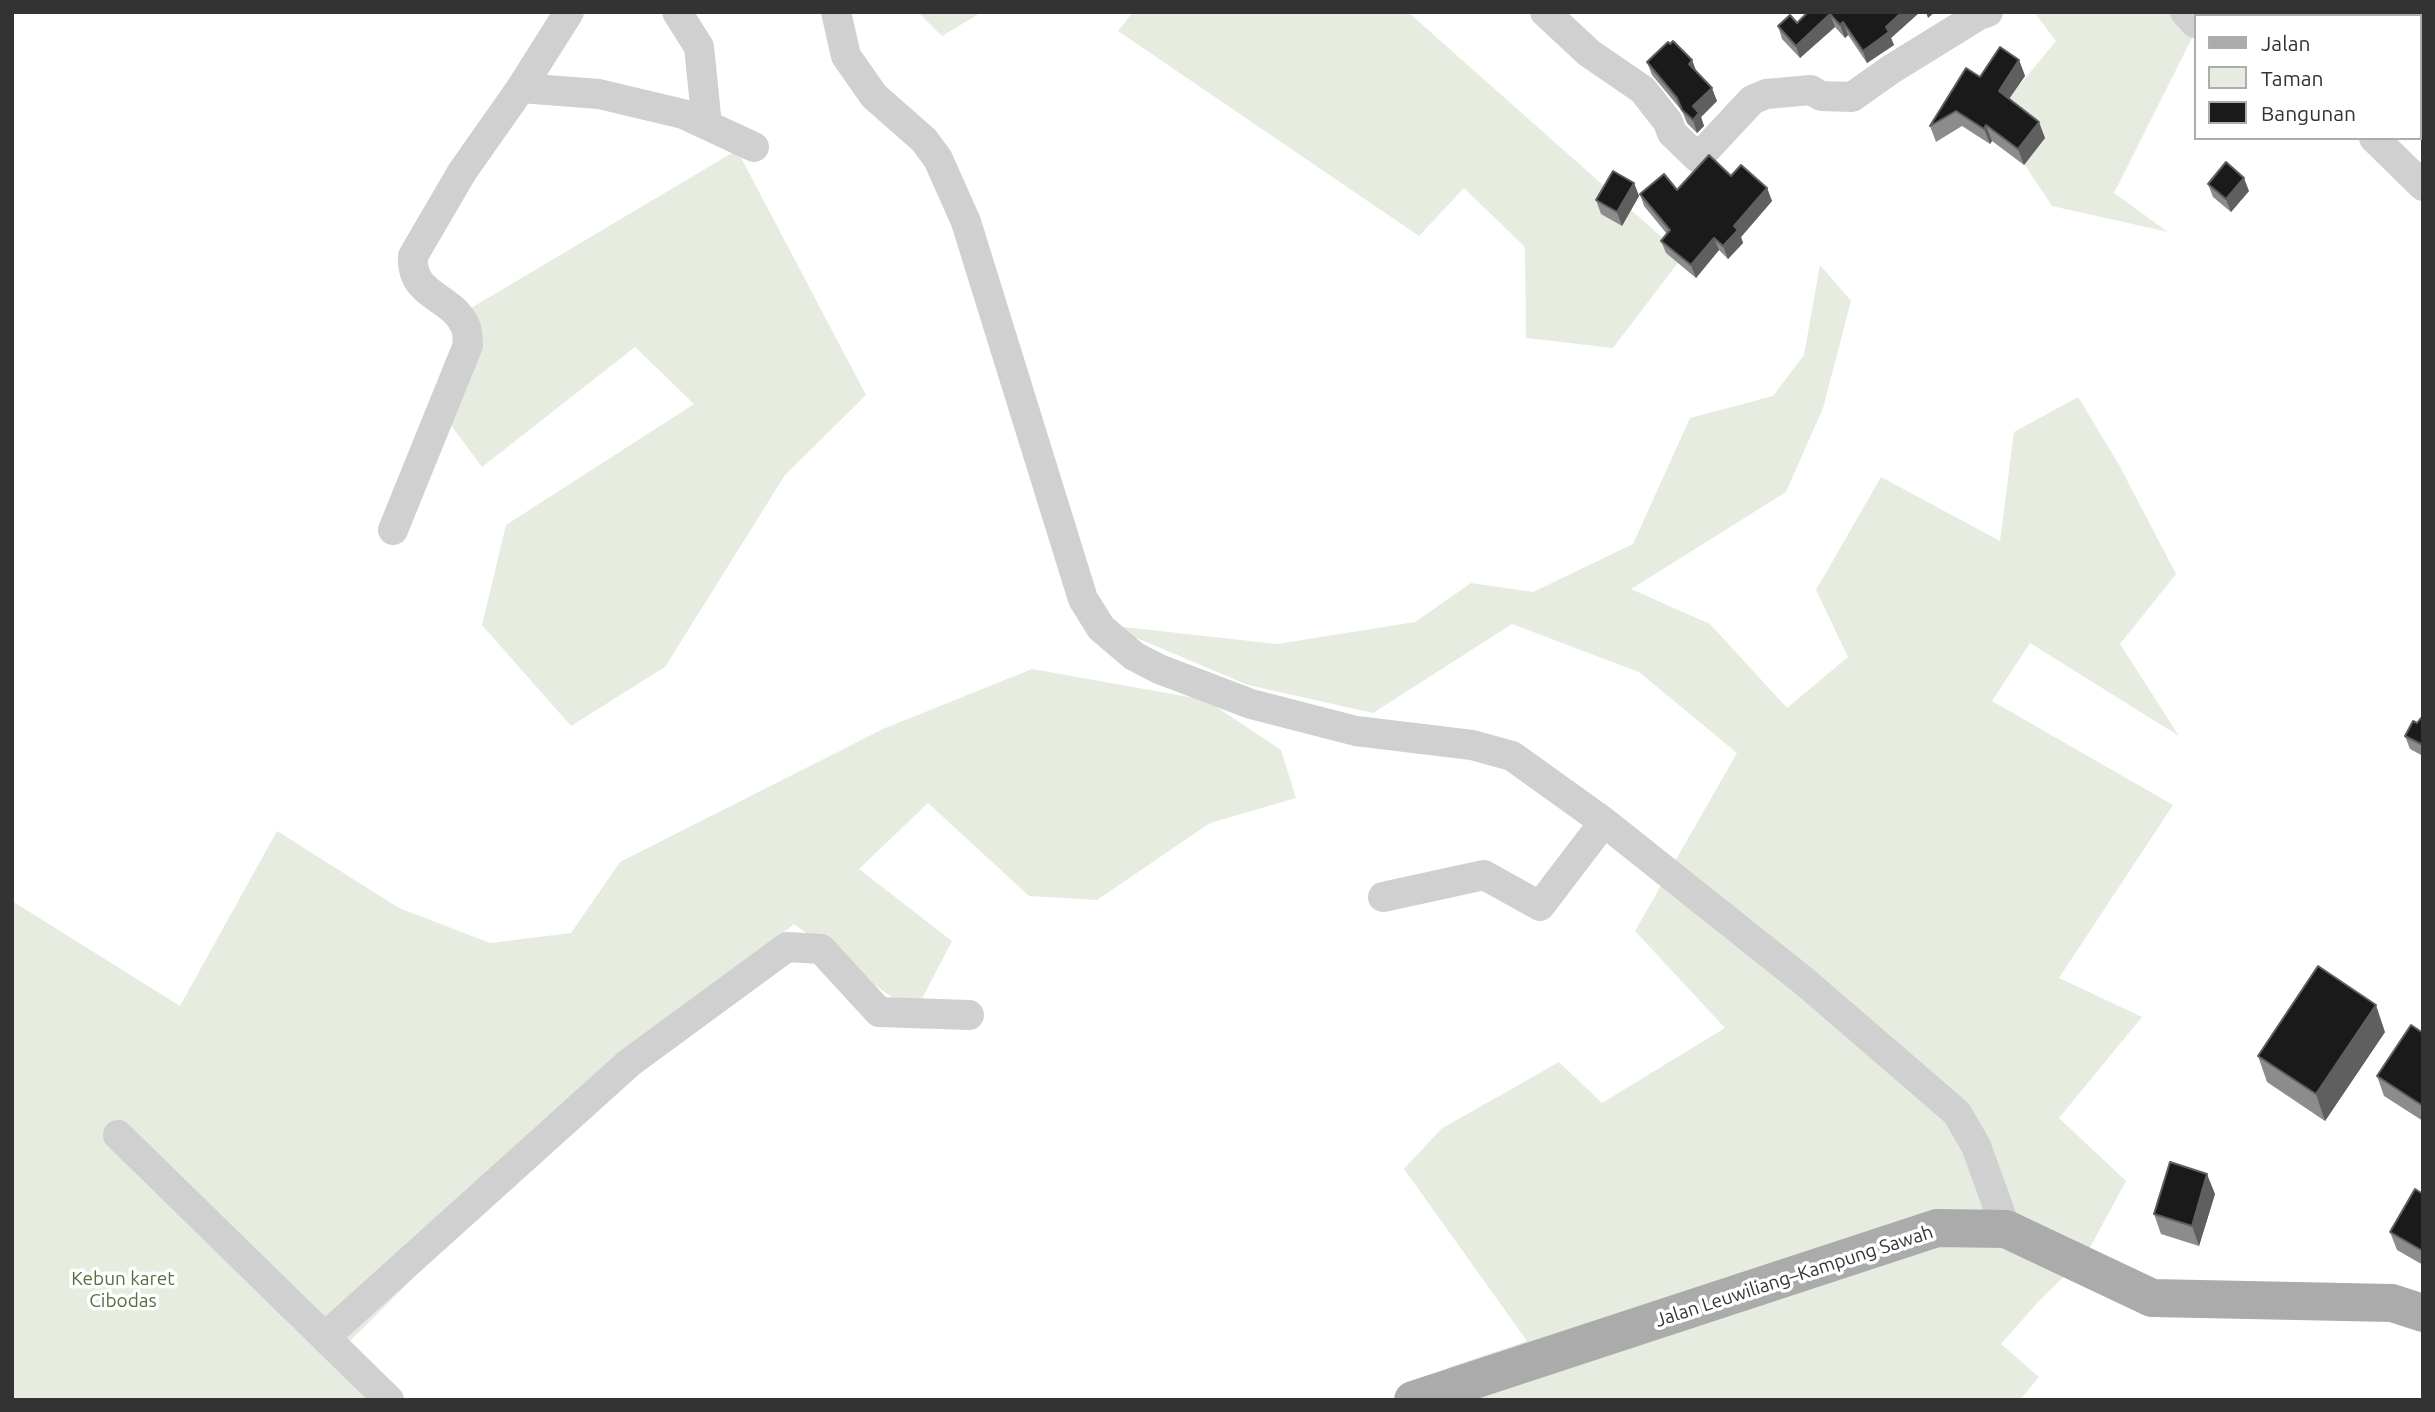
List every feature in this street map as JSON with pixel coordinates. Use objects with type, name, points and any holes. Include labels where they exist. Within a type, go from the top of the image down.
[{"type":"main road","name":"Jalan Leuwiliang–Kampung Sawah","points":[[1413,1400],[1937,1228],[2006,1229],[2152,1298],[2392,1303],[2423,1313]]},
{"type":"street","points":[[393,530],[468,345],[466,327],[449,305],[423,288],[412,271],[413,256],[463,172],[569,12]]},
{"type":"street","points":[[677,12],[699,47],[707,125]]},
{"type":"street","points":[[836,12],[846,56],[874,96],[924,140],[938,159],[966,222],[1083,599],[1101,628],[1134,656],[1158,669],[1251,704],[1356,731],[1472,745],[1512,757],[1604,822],[1805,982],[1957,1113],[1976,1146],[2006,1229]]},
{"type":"street","points":[[1545,12],[1588,53],[1643,90],[1668,122],[1672,133],[1698,158],[1752,100],[1766,94],[1811,90],[1821,96],[1852,97],[1923,50],[1988,12]]},
{"type":"street","points":[[521,88],[599,94],[683,114],[754,147]]},
{"type":"street","points":[[2376,140],[2423,186]]},
{"type":"street","points":[[1383,897],[1484,875],[1540,906],[1604,822]]},
{"type":"street","points":[[325,1337],[629,1063],[787,947],[821,949],[879,1012],[969,1015]]},
{"type":"street","points":[[118,1135],[389,1400]]},
{"type":"green space","points":[[918,12],[982,12],[942,36]]},
{"type":"green space","points":[[1133,12],[1408,12],[1683,256],[1613,348],[1526,338],[1525,247],[1464,188],[1419,236],[1118,31]]},
{"type":"green space","points":[[2034,12],[2185,12],[2194,34],[2114,193],[2168,232],[2052,206],[1993,117],[2056,41]]},
{"type":"green space","points":[[737,150],[866,395],[785,475],[665,667],[571,726],[482,625],[506,525],[694,404],[635,347],[482,467],[439,409],[461,314]]},
{"type":"green space","points":[[1820,265],[1851,301],[1823,408],[1786,492],[1631,589],[1710,624],[1787,708],[1848,657],[1816,590],[1881,477],[2000,541],[2014,432],[2078,397],[2118,463],[2176,574],[2120,644],[2179,736],[2030,643],[1992,701],[2173,805],[2059,978],[2142,1017],[2059,1118],[2126,1181],[2086,1255],[2039,1301],[2001,1344],[2039,1377],[2020,1400],[1452,1400],[1447,1368],[1527,1341],[1404,1169],[1441,1129],[1559,1062],[1602,1103],[1725,1028],[1635,931],[1737,753],[1639,672],[1512,624],[1373,713],[1248,685],[1106,625],[1277,644],[1415,622],[1471,583],[1533,592],[1633,544],[1690,418],[1773,396],[1804,355]]},
{"type":"green space","name":"Kebun karet Cibodas","points":[[1032,669],[1206,700],[1281,750],[1296,798],[1210,823],[1097,900],[1029,896],[928,803],[859,869],[952,941],[914,1014],[794,924],[642,1050],[343,1348],[396,1400],[12,1400],[12,901],[180,1006],[277,831],[399,908],[490,943],[571,933],[620,862],[883,729]]},
{"type":"building","points":[[1808,12],[1902,12],[1886,27],[1889,32],[1863,51],[1843,22],[1840,25],[1830,14],[1796,46],[1778,26],[1790,15],[1797,23]]},
{"type":"building","points":[[2261,12],[2262,14],[2229,14]]},
{"type":"building","points":[[1673,41],[1692,60],[1689,64],[1712,88],[1693,106],[1699,113],[1693,120],[1682,110],[1677,98],[1647,62],[1668,42],[1670,44]]},
{"type":"building","points":[[2000,47],[2019,60],[1999,91],[2039,122],[2018,149],[1986,125],[1984,129],[1956,111],[1930,126],[1966,68],[1980,77]]},
{"type":"building","points":[[1709,155],[1731,176],[1741,165],[1767,188],[1734,226],[1738,230],[1723,246],[1714,238],[1691,265],[1661,241],[1670,230],[1640,194],[1664,174],[1677,190]]},
{"type":"building","points":[[2226,162],[2244,178],[2226,199],[2208,184]]},
{"type":"building","points":[[1613,171],[1634,183],[1617,212],[1596,200]]},
{"type":"building","points":[[2421,718],[2423,745],[2405,736],[2413,721],[2417,723]]},
{"type":"building","points":[[2318,966],[2376,1005],[2316,1094],[2258,1056]]},
{"type":"building","points":[[2411,1025],[2423,1033],[2423,1106],[2377,1076]]},
{"type":"building","points":[[2170,1162],[2207,1174],[2192,1226],[2154,1214]]},
{"type":"building","points":[[2415,1189],[2423,1194],[2423,1251],[2390,1232]]}]
